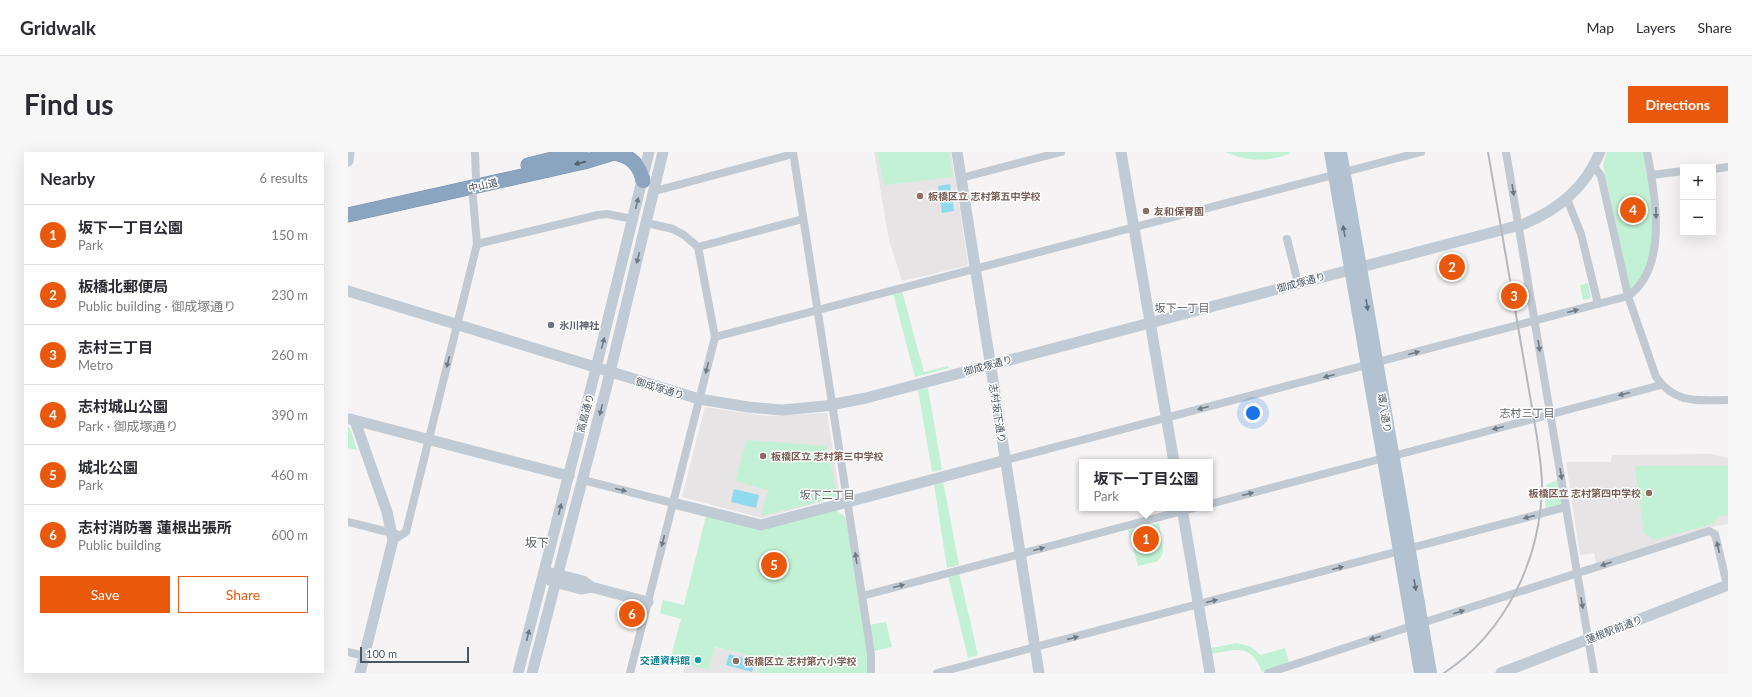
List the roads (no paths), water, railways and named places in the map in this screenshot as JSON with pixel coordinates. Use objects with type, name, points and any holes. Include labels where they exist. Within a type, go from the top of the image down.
[{"type":"highway","name":"中山道","points":[[348,215],[582,152]]},
{"type":"highway","name":"中山道","points":[[348,206],[584,162],[615,153]]},
{"type":"highway","points":[[615,153],[633,161],[640,170],[643,181]]},
{"type":"main road","name":"環八通り","points":[[1330,152],[1339,173],[1356,268],[1417,625],[1420,673]]},
{"type":"main road","name":"環八通り","points":[[1339,173],[1341,152]]},
{"type":"main road","name":"環八通り","points":[[1417,625],[1431,673]]},
{"type":"street","points":[[348,161],[349,152]]},
{"type":"street","points":[[348,522],[396,536],[406,532],[477,244],[474,182],[475,152]]},
{"type":"street","name":"高島通り","points":[[518,673],[596,368],[649,152]]},
{"type":"street","name":"高島通り","points":[[532,673],[583,480],[655,191],[663,152]]},
{"type":"street","name":"志村坂下通り","points":[[957,152],[1039,673]]},
{"type":"street","points":[[961,178],[1060,152]]},
{"type":"street","points":[[1121,152],[1173,459]]},
{"type":"street","points":[[715,337],[1421,152]]},
{"type":"street","points":[[1506,152],[1594,673]]},
{"type":"street","points":[[583,480],[761,525],[1628,296],[1635,291],[1646,276],[1654,246],[1656,210],[1652,175],[1647,152]]},
{"type":"street","points":[[655,191],[793,153],[871,654],[871,673]]},
{"type":"street","points":[[1596,157],[1628,296],[1653,372],[1661,385],[1685,400],[1728,400]]},
{"type":"street","name":"御成塚通り","points":[[348,291],[699,399],[765,409],[799,409],[832,405],[990,365],[1280,285],[1356,268],[1518,225],[1545,215],[1567,199],[1585,180],[1596,157]]},
{"type":"street","points":[[1716,169],[1728,167]]},
{"type":"street","points":[[1652,175],[1680,172]]},
{"type":"street","points":[[1567,199],[1581,234],[1598,304]]},
{"type":"street","points":[[477,244],[598,215],[607,214],[633,219]]},
{"type":"street","points":[[698,247],[803,218]]},
{"type":"street","points":[[630,673],[715,337],[698,247],[684,235],[673,229],[647,223]]},
{"type":"street","points":[[1287,239],[1297,279]]},
{"type":"street","points":[[1213,503],[1661,385]]},
{"type":"street","points":[[352,420],[568,476]]},
{"type":"street","points":[[352,420],[396,536],[360,673]]},
{"type":"street","points":[[938,673],[1566,508]]},
{"type":"street","points":[[862,596],[1178,511]]},
{"type":"street","points":[[1182,511],[1210,673]]},
{"type":"street","points":[[1268,673],[1709,531],[1715,534],[1728,585]]},
{"type":"street","points":[[543,575],[557,579],[583,581],[591,587],[648,602]]},
{"type":"street","name":"蓮根駅前通り","points":[[1501,673],[1728,585]]},
{"type":"street","points":[[348,652],[364,656]]},
{"type":"water","points":[[950,184],[954,211],[942,213],[938,186]]},
{"type":"water","points":[[734,489],[759,495],[756,508],[731,502]]},
{"type":"water","points":[[729,654],[755,661],[752,672],[726,665]]},
{"type":"railway","points":[[1444,673],[1466,656],[1485,637],[1502,615],[1516,591],[1527,566],[1535,540],[1540,513],[1542,479],[1537,437],[1488,152]]},
{"type":"place","name":"板橋区立 志村第五中学校","points":[[920,196]]},
{"type":"place","name":"志村城山公園","points":[[1633,210]]},
{"type":"place","name":"友和保育園","points":[[1146,211]]},
{"type":"place","name":"板橋北郵便局","points":[[1452,267]]},
{"type":"place","name":"志村三丁目","points":[[1514,296]]},
{"type":"place","name":"氷川神社","points":[[551,325]]},
{"type":"place","name":"板橋区立 志村第三中学校","points":[[763,456]]},
{"type":"place","name":"板橋区立 志村第四中学校","points":[[1649,493]]},
{"type":"place","name":"坂下一丁目公園","points":[[1146,539]]},
{"type":"place","name":"城北公園","points":[[774,565]]},
{"type":"place","name":"志村消防署 蓮根出張所","points":[[632,614]]},
{"type":"place","name":"交通資料館","points":[[698,660]]},
{"type":"place","name":"板橋区立 志村第六小学校","points":[[736,661]]},
{"type":"district","name":"坂下一丁目","points":[[1182,307]]},
{"type":"district","name":"志村三丁目","points":[[1527,412]]},
{"type":"district","name":"坂下二丁目","points":[[827,494]]},
{"type":"district","name":"坂下","points":[[537,542]]}]
